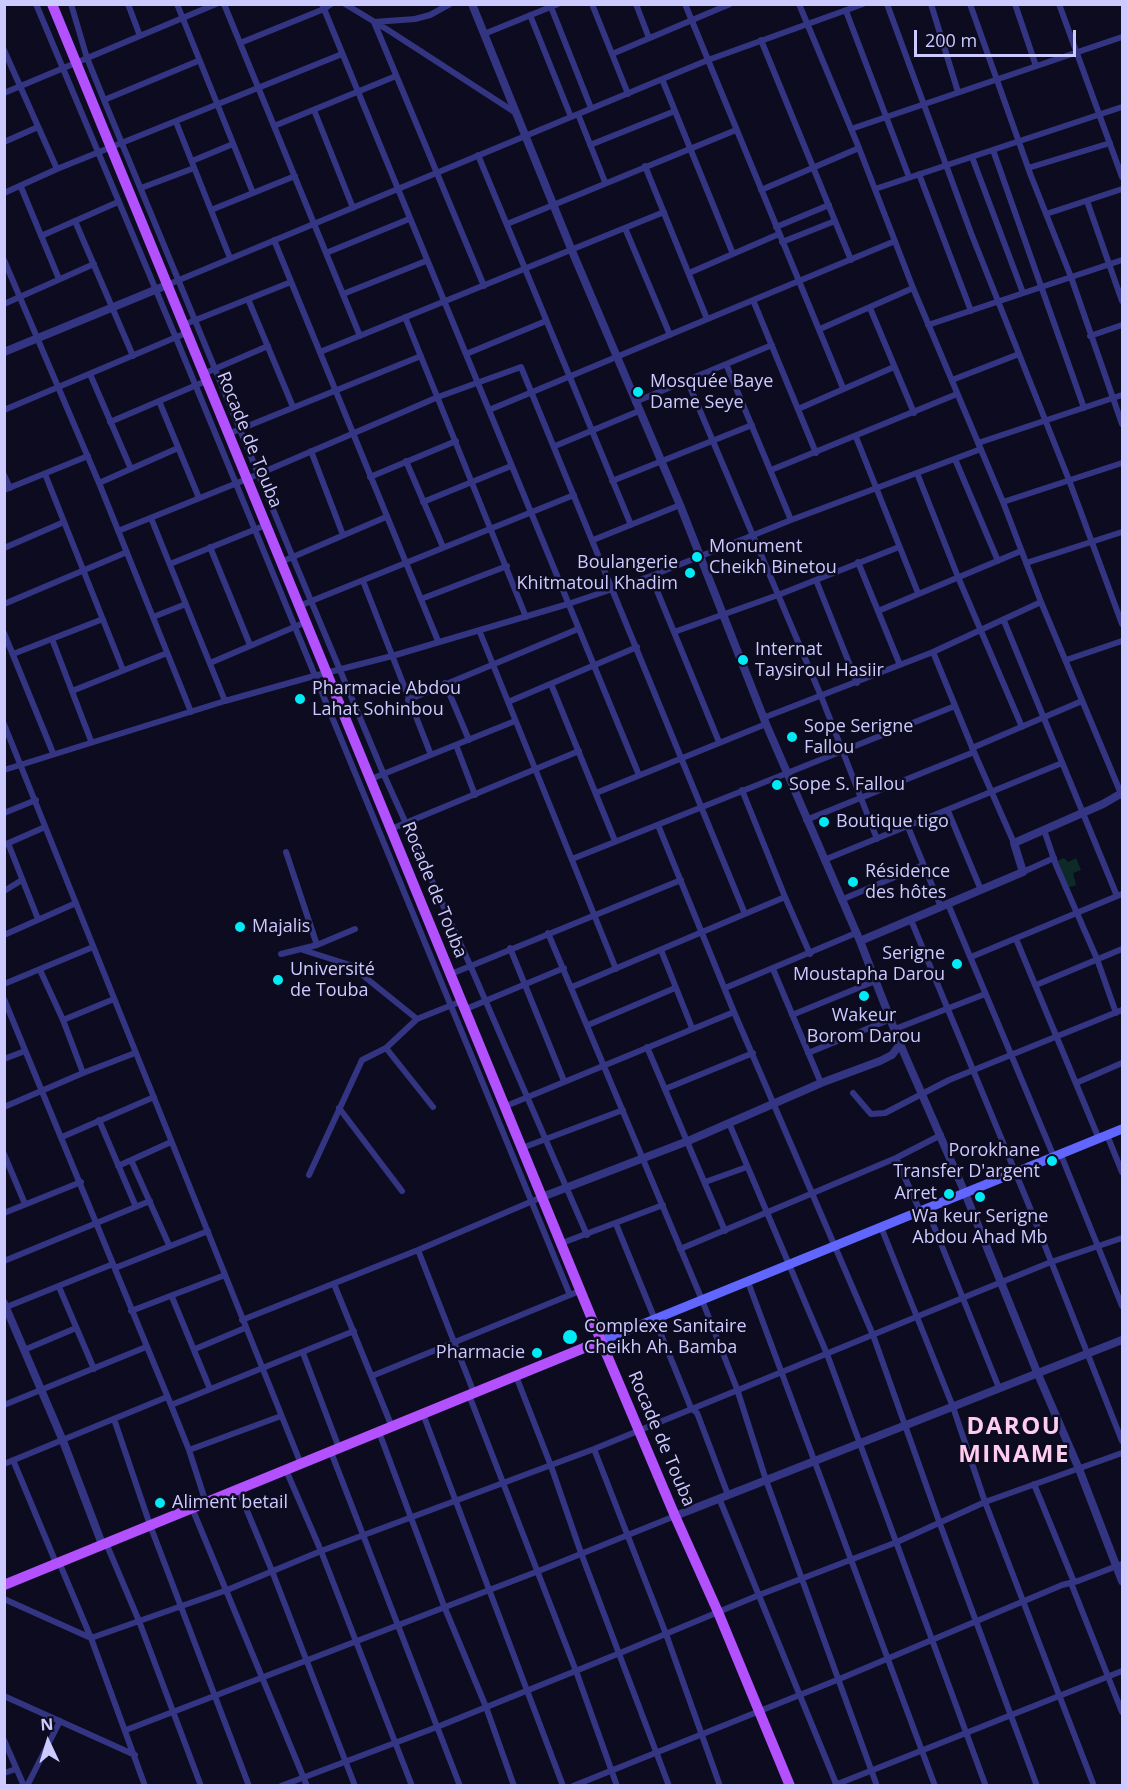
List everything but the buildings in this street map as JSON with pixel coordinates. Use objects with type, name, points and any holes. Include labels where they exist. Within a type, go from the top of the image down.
[{"type":"main road","name":"Rocade de Touba","points":[[52,4],[506,1106],[522,1148],[537,1199],[562,1243],[601,1341],[790,1785]]},
{"type":"main road","points":[[5,1581],[57,1563],[206,1503],[1122,1129]]},
{"type":"street","points":[[36,4],[176,338],[450,1006],[537,1199],[570,1295]]},
{"type":"street","points":[[71,4],[87,58],[292,558],[384,775],[486,1001],[587,1235]]},
{"type":"street","points":[[128,4],[140,36]]},
{"type":"street","points":[[177,4],[253,193]]},
{"type":"street","points":[[4,93],[216,4]]},
{"type":"street","points":[[224,4],[360,336]]},
{"type":"street","points":[[240,43],[331,4]]},
{"type":"street","points":[[345,4],[516,113]]},
{"type":"street","points":[[374,22],[415,19],[430,15],[450,4]]},
{"type":"street","points":[[472,4],[635,402],[680,505],[806,820],[858,937],[900,1044],[941,1135],[1037,1372],[1120,1566],[1122,1581]]},
{"type":"street","points":[[592,4],[628,93]]},
{"type":"street","points":[[636,4],[649,38]]},
{"type":"street","points":[[685,4],[843,388]]},
{"type":"street","points":[[612,54],[730,4]]},
{"type":"street","points":[[800,4],[928,325],[980,446],[1041,602],[1122,794],[1014,843]]},
{"type":"street","points":[[4,352],[708,60],[863,4]]},
{"type":"street","points":[[887,4],[945,165],[1069,480],[1122,624]]},
{"type":"street","points":[[931,4],[958,92]]},
{"type":"street","points":[[970,4],[1028,168],[1071,277],[1122,424]]},
{"type":"street","points":[[1015,4],[1036,66]]},
{"type":"street","points":[[1059,4],[1122,177]]},
{"type":"street","points":[[484,34],[554,6],[591,108]]},
{"type":"street","points":[[323,7],[639,775]]},
{"type":"street","points":[[846,11],[909,177]]},
{"type":"street","points":[[530,15],[605,182]]},
{"type":"street","points":[[374,22],[484,286]]},
{"type":"street","points":[[851,129],[1122,37]]},
{"type":"street","points":[[761,40],[851,260]]},
{"type":"street","points":[[4,50],[57,169]]},
{"type":"street","points":[[4,193],[57,169],[342,54]]},
{"type":"street","points":[[104,100],[198,61]]},
{"type":"street","points":[[274,126],[396,76]]},
{"type":"street","points":[[662,79],[734,254]]},
{"type":"street","points":[[875,189],[1122,107]]},
{"type":"street","points":[[314,110],[353,208]]},
{"type":"street","points":[[590,145],[675,111]]},
{"type":"street","points":[[176,122],[230,258]]},
{"type":"street","points":[[4,142],[38,127]]},
{"type":"street","points":[[507,224],[736,130]]},
{"type":"street","points":[[1028,168],[1110,143]]},
{"type":"street","points":[[141,188],[233,144]]},
{"type":"street","points":[[761,190],[859,148]]},
{"type":"street","points":[[993,150],[1084,408]]},
{"type":"street","points":[[1115,156],[1122,153]]},
{"type":"street","points":[[478,155],[631,525]]},
{"type":"street","points":[[972,157],[1023,293]]},
{"type":"street","points":[[645,166],[707,319]]},
{"type":"street","points":[[920,174],[971,311]]},
{"type":"street","points":[[211,210],[295,176]]},
{"type":"street","points":[[21,187],[59,279]]},
{"type":"street","points":[[1046,214],[1122,189]]},
{"type":"street","points":[[1087,201],[1122,301]]},
{"type":"street","points":[[41,236],[118,202]]},
{"type":"street","points":[[776,227],[829,205]]},
{"type":"street","points":[[320,352],[664,212]]},
{"type":"street","points":[[326,253],[409,219]]},
{"type":"street","points":[[75,221],[133,356]]},
{"type":"street","points":[[782,242],[835,221]]},
{"type":"street","points":[[625,228],[670,335]]},
{"type":"street","points":[[689,273],[779,234]]},
{"type":"street","points":[[274,240],[438,641]]},
{"type":"street","points":[[489,410],[895,241]]},
{"type":"street","points":[[4,260],[88,456],[191,712]]},
{"type":"street","points":[[928,325],[1122,260]]},
{"type":"street","points":[[343,294],[426,261]]},
{"type":"street","points":[[4,304],[94,264]]},
{"type":"street","points":[[4,410],[176,338],[195,320],[291,282]]},
{"type":"street","points":[[819,329],[913,288]]},
{"type":"street","points":[[248,299],[293,407]]},
{"type":"street","points":[[753,300],[816,453]]},
{"type":"street","points":[[870,308],[914,413]]},
{"type":"street","points":[[405,317],[526,617]]},
{"type":"street","points":[[466,354],[546,321]]},
{"type":"street","points":[[1090,336],[1122,325]]},
{"type":"street","points":[[635,402],[772,345]]},
{"type":"street","points":[[110,422],[195,385],[215,369],[268,346]]},
{"type":"street","points":[[952,380],[1018,354]]},
{"type":"street","points":[[228,434],[421,356]]},
{"type":"street","points":[[726,364],[791,520]]},
{"type":"street","points":[[118,531],[247,479],[438,397],[519,366],[555,446],[745,915]]},
{"type":"street","points":[[798,409],[894,367]]},
{"type":"street","points":[[90,374],[131,469]]},
{"type":"street","points":[[687,380],[821,696],[877,839]]},
{"type":"street","points":[[771,471],[957,394]]},
{"type":"street","points":[[4,770],[92,741],[314,676],[392,656],[613,590],[955,459],[980,446],[1122,395]]},
{"type":"street","points":[[159,401],[199,498]]},
{"type":"street","points":[[555,446],[639,411]]},
{"type":"street","points":[[612,481],[752,425]]},
{"type":"street","points":[[856,437],[918,593]]},
{"type":"street","points":[[370,477],[456,441]]},
{"type":"street","points":[[99,483],[178,448]]},
{"type":"street","points":[[311,451],[344,535]]},
{"type":"street","points":[[4,475],[8,489],[88,456]]},
{"type":"street","points":[[955,459],[998,561]]},
{"type":"street","points":[[406,461],[443,547]]},
{"type":"street","points":[[1003,502],[1122,463]]},
{"type":"street","points":[[423,502],[511,466]]},
{"type":"street","points":[[917,473],[958,577],[1022,727]]},
{"type":"street","points":[[45,474],[123,670]]},
{"type":"street","points":[[299,606],[574,495]]},
{"type":"street","points":[[593,540],[680,505]]},
{"type":"street","points":[[281,562],[387,517]]},
{"type":"street","points":[[151,518],[225,702]]},
{"type":"street","points":[[4,548],[64,522]]},
{"type":"street","points":[[170,564],[266,525]]},
{"type":"street","points":[[1026,564],[1122,532]]},
{"type":"street","points":[[210,547],[250,645]]},
{"type":"street","points":[[674,632],[778,595],[899,547]]},
{"type":"street","points":[[878,610],[1021,551]]},
{"type":"street","points":[[4,604],[127,552]]},
{"type":"street","points":[[858,562],[900,666]]},
{"type":"street","points":[[421,599],[507,566]]},
{"type":"street","points":[[651,576],[719,742]]},
{"type":"street","points":[[363,580],[431,755]]},
{"type":"street","points":[[816,580],[857,682]]},
{"type":"street","points":[[596,793],[719,742],[821,696],[982,631],[1041,602]]},
{"type":"street","points":[[153,617],[186,604]]},
{"type":"street","points":[[13,654],[103,619]]},
{"type":"street","points":[[971,957],[1120,895],[1083,813],[1004,621]]},
{"type":"street","points":[[210,663],[306,622]]},
{"type":"street","points":[[408,700],[578,629]]},
{"type":"street","points":[[479,630],[616,969]]},
{"type":"street","points":[[4,633],[53,753]]},
{"type":"street","points":[[52,639],[92,741]]},
{"type":"street","points":[[1066,660],[1122,640]]},
{"type":"street","points":[[508,702],[637,648]]},
{"type":"street","points":[[933,652],[1014,843],[1023,872]]},
{"type":"street","points":[[72,691],[167,653]]},
{"type":"street","points":[[445,683],[469,740]]},
{"type":"street","points":[[551,684],[615,841]]},
{"type":"street","points":[[806,820],[973,750],[1082,701]]},
{"type":"street","points":[[572,859],[955,706]]},
{"type":"street","points":[[371,779],[515,721]]},
{"type":"street","points":[[4,724],[301,1464]]},
{"type":"street","points":[[456,745],[474,795]]},
{"type":"street","points":[[391,829],[579,751]]},
{"type":"street","points":[[824,860],[1062,763]]},
{"type":"street","points":[[742,790],[810,954]]},
{"type":"street","points":[[4,813],[36,800]]},
{"type":"street","points":[[948,811],[981,890]]},
{"type":"street","points":[[658,825],[734,1012],[873,1335],[1037,1785]]},
{"type":"street","points":[[38,920],[6,844],[45,827]]},
{"type":"street","points":[[908,827],[923,865],[971,957],[985,994],[1122,1306]]},
{"type":"street","points":[[853,1093],[872,1114],[885,1113],[973,1070],[1119,1011],[1044,830]]},
{"type":"street","points":[[286,852],[317,945]]},
{"type":"street","points":[[725,988],[810,954],[911,920],[1054,858]]},
{"type":"street","points":[[841,900],[923,865]]},
{"type":"street","points":[[5,890],[22,880]]},
{"type":"street","points":[[451,974],[681,880]]},
{"type":"street","points":[[572,987],[785,897]]},
{"type":"street","points":[[4,935],[76,903]]},
{"type":"street","points":[[911,920],[1016,1172],[1122,1441]]},
{"type":"street","points":[[281,954],[303,950],[355,929]]},
{"type":"street","points":[[548,933],[702,1300],[736,1389],[837,1680],[878,1785]]},
{"type":"street","points":[[1016,939],[1076,1083],[1122,1172]]},
{"type":"street","points":[[4,984],[93,947]]},
{"type":"street","points":[[510,948],[564,1081]]},
{"type":"street","points":[[1036,985],[1122,949]]},
{"type":"street","points":[[303,950],[350,965],[417,1019]]},
{"type":"street","points":[[661,950],[692,1028]]},
{"type":"street","points":[[309,1175],[362,1060],[386,1048],[417,1019],[450,1006],[486,1001],[564,968]]},
{"type":"street","points":[[773,969],[821,1083]]},
{"type":"street","points":[[40,970],[83,1072]]},
{"type":"street","points":[[792,1015],[875,981]]},
{"type":"street","points":[[588,1025],[675,988]]},
{"type":"street","points":[[895,1029],[985,994]]},
{"type":"street","points":[[4,999],[171,1405],[189,1450],[206,1503]]},
{"type":"street","points":[[63,1020],[114,999]]},
{"type":"street","points":[[506,1106],[734,1012]]},
{"type":"street","points":[[808,1053],[891,1019]]},
{"type":"street","points":[[242,1320],[418,1250],[537,1199],[688,1141],[892,1055],[900,1044]]},
{"type":"street","points":[[647,1047],[725,1231]]},
{"type":"street","points":[[386,1048],[432,1107]]},
{"type":"street","points":[[4,1059],[25,1051]]},
{"type":"street","points":[[4,1107],[83,1072],[135,1053]]},
{"type":"street","points":[[665,1089],[753,1053]]},
{"type":"street","points":[[1076,1083],[1122,1063]]},
{"type":"street","points":[[62,1137],[154,1097]]},
{"type":"street","points":[[339,1108],[402,1191]]},
{"type":"street","points":[[522,1148],[623,1110]]},
{"type":"street","points":[[99,1120],[136,1207]]},
{"type":"street","points":[[729,1123],[827,1354],[985,1784]]},
{"type":"street","points":[[680,1249],[897,1158],[941,1135]]},
{"type":"street","points":[[118,1166],[171,1142]]},
{"type":"street","points":[[4,1154],[25,1204]]},
{"type":"street","points":[[897,1158],[963,1298],[999,1388]]},
{"type":"street","points":[[131,1160],[169,1245]]},
{"type":"street","points":[[705,1182],[747,1167]]},
{"type":"street","points":[[4,1213],[81,1182]]},
{"type":"street","points":[[4,1261],[150,1201]]},
{"type":"street","points":[[562,1243],[663,1205]]},
{"type":"street","points":[[616,1224],[691,1408],[698,1413],[728,1495]]},
{"type":"street","points":[[880,1227],[953,1407],[985,1503],[1094,1785]]},
{"type":"street","points":[[201,1785],[139,1621],[104,1544],[5,1306],[208,1231]]},
{"type":"street","points":[[4,1599],[91,1638],[227,1590],[321,1551],[551,1466],[1051,1262],[1122,1238]]},
{"type":"street","points":[[418,1250],[454,1341],[536,1572],[576,1671],[617,1785]]},
{"type":"street","points":[[131,1311],[225,1275]]},
{"type":"street","points":[[748,1282],[935,1785]]},
{"type":"street","points":[[334,1284],[392,1427]]},
{"type":"street","points":[[59,1287],[94,1369]]},
{"type":"street","points":[[372,1376],[582,1290]]},
{"type":"street","points":[[172,1297],[210,1389]]},
{"type":"street","points":[[24,1350],[76,1328]]},
{"type":"street","points":[[195,1349],[245,1328]]},
{"type":"street","points":[[171,1405],[354,1331]]},
{"type":"street","points":[[126,1730],[536,1572],[1122,1340]]},
{"type":"street","points":[[4,1405],[146,1347]]},
{"type":"street","points":[[303,1353],[365,1536],[460,1785]]},
{"type":"street","points":[[516,1376],[669,1785]]},
{"type":"street","points":[[4,1464],[167,1397]]},
{"type":"street","points":[[423,1414],[563,1785]]},
{"type":"street","points":[[189,1450],[280,1416]]},
{"type":"street","points":[[114,1419],[150,1525],[249,1785]]},
{"type":"street","points":[[379,1432],[514,1785]]},
{"type":"street","points":[[594,1449],[666,1634],[720,1785]]},
{"type":"street","points":[[281,1785],[527,1691],[759,1595],[897,1542],[985,1503],[1122,1453]]},
{"type":"street","points":[[13,1460],[91,1638],[144,1785]]},
{"type":"street","points":[[286,1470],[321,1551],[412,1785]]},
{"type":"street","points":[[1034,1484],[1122,1712]]},
{"type":"street","points":[[238,1489],[355,1785]]},
{"type":"street","points":[[719,1498],[836,1785],[1122,1671]]},
{"type":"street","points":[[192,1508],[307,1785]]},
{"type":"street","points":[[573,1785],[889,1659],[1024,1602],[1120,1566]]},
{"type":"street","points":[[4,1696],[135,1755]]},
{"type":"street","points":[[4,1740],[16,1769],[28,1785],[60,1722]]},
{"type":"street","points":[[4,1773],[16,1769]]},
{"type":"green space","points":[[1064,858],[1068,862],[1076,858],[1081,870],[1073,873],[1076,885],[1067,888],[1057,861]]},
{"type":"place","name":"Mosquée Baye Dame Seye","points":[[638,392]]},
{"type":"place","name":"Monument Cheikh Binetou","points":[[697,557]]},
{"type":"place","name":"Boulangerie Khitmatoul Khadim","points":[[690,573]]},
{"type":"place","name":"Internat Taysiroul Hasiir","points":[[743,660]]},
{"type":"place","name":"Pharmacie Abdou Lahat Sohinbou","points":[[300,699]]},
{"type":"place","name":"Sope Serigne Fallou","points":[[792,737]]},
{"type":"place","name":"Sope S. Fallou","points":[[777,785]]},
{"type":"place","name":"Boutique tigo","points":[[824,822]]},
{"type":"place","name":"Résidence des hôtes","points":[[853,882]]},
{"type":"place","name":"Majalis","points":[[240,927]]},
{"type":"place","name":"Serigne Moustapha Darou","points":[[957,964]]},
{"type":"place","name":"Université de Touba","points":[[278,980]]},
{"type":"place","name":"Wakeur Borom Darou","points":[[864,996]]},
{"type":"place","name":"Porokhane Transfer D'argent","points":[[1052,1161]]},
{"type":"place","name":"Arret","points":[[949,1194]]},
{"type":"place","name":"Wa keur Serigne Abdou Ahad Mb","points":[[980,1197]]},
{"type":"place","name":"Complexe Sanitaire Cheikh Ah. Bamba","points":[[570,1337]]},
{"type":"place","name":"Pharmacie","points":[[537,1353]]},
{"type":"place","name":"Aliment betail","points":[[160,1503]]},
{"type":"district","name":"DAROU MINAME","points":[[1014,1441]]}]
